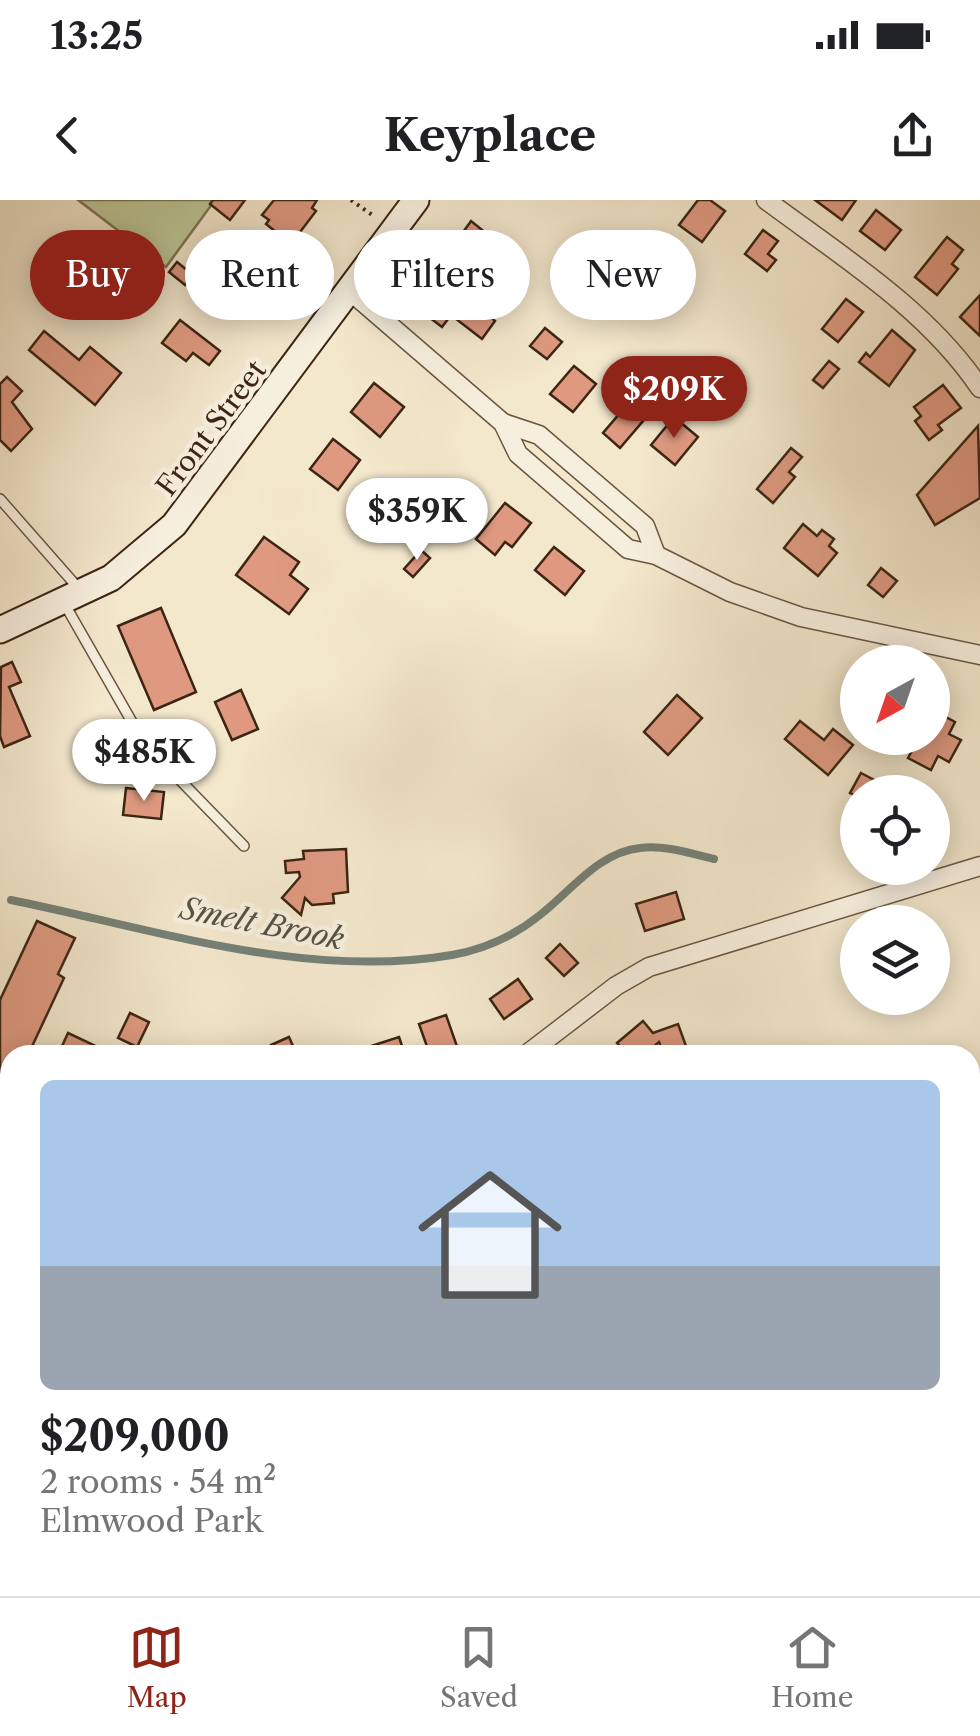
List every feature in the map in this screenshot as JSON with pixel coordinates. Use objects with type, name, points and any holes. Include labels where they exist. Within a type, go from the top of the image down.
[{"type":"street","name":"Front Street","points":[[0,630],[111,578],[174,526],[416,200]]},
{"type":"street","points":[[766,200],[897,299],[941,338],[980,388]]},
{"type":"street","points":[[350,291],[502,423],[518,454],[628,549],[656,555],[730,592],[802,618],[980,656]]},
{"type":"street","points":[[502,423],[539,435],[644,526],[656,555]]},
{"type":"street","points":[[539,1045],[616,986],[667,959],[980,866]]},
{"type":"lane","points":[[0,500],[72,596],[144,743],[244,846]]},
{"type":"green space","points":[[78,200],[215,200],[193,230],[185,230],[185,241],[166,267],[165,230],[117,230]]},
{"type":"building","points":[[213,200],[245,200],[230,220],[210,204]]},
{"type":"building","points":[[274,200],[317,200],[312,208],[316,211],[302,230],[274,230],[262,215]]},
{"type":"building","points":[[698,200],[710,200],[725,211],[702,242],[696,238],[696,230],[679,225]]},
{"type":"building","points":[[815,200],[856,200],[842,220]]},
{"type":"building","points":[[876,210],[901,230],[885,250],[860,231]]},
{"type":"building","points":[[471,221],[482,230],[465,230]]},
{"type":"building","points":[[763,230],[778,241],[768,254],[776,260],[767,271],[745,254]]},
{"type":"building","points":[[947,237],[963,250],[952,264],[958,269],[937,295],[915,277]]},
{"type":"building","points":[[177,262],[185,268],[185,285],[169,272]]},
{"type":"building","points":[[980,295],[980,336],[960,317]]},
{"type":"building","points":[[846,299],[863,312],[838,342],[822,329]]},
{"type":"building","points":[[180,320],[220,351],[209,365],[193,353],[186,361],[162,343]]},
{"type":"building","points":[[457,320],[494,320],[482,339]]},
{"type":"building","points":[[545,328],[562,342],[547,359],[530,346]]},
{"type":"building","points":[[892,330],[915,350],[889,386],[859,362],[866,353],[870,357]]},
{"type":"building","points":[[44,331],[79,360],[90,347],[121,373],[95,405],[29,350]]},
{"type":"building","points":[[829,361],[839,369],[823,388],[813,380]]},
{"type":"building","points":[[574,366],[596,384],[573,412],[550,394]]},
{"type":"building","points":[[7,377],[22,391],[12,402],[32,429],[11,451],[0,440],[0,384]]},
{"type":"building","points":[[698,377],[715,391],[700,409],[683,395]]},
{"type":"building","points":[[374,383],[404,407],[380,437],[351,412]]},
{"type":"building","points":[[943,385],[961,408],[938,425],[942,430],[929,440],[915,421],[921,416],[914,407]]},
{"type":"building","points":[[632,399],[649,414],[620,448],[603,433]]},
{"type":"building","points":[[674,417],[698,437],[675,465],[651,445]]},
{"type":"building","points":[[978,426],[980,498],[935,525],[917,495]]},
{"type":"building","points":[[333,439],[360,460],[338,490],[310,469]]},
{"type":"building","points":[[791,448],[802,457],[789,472],[795,477],[773,503],[757,489]]},
{"type":"building","points":[[505,503],[531,523],[512,547],[505,542],[495,555],[476,539]]},
{"type":"building","points":[[803,524],[817,536],[822,530],[834,539],[829,546],[837,553],[818,576],[784,548]]},
{"type":"building","points":[[264,537],[299,562],[290,575],[308,589],[289,614],[236,575]]},
{"type":"building","points":[[554,547],[584,571],[565,595],[535,570]]},
{"type":"building","points":[[421,550],[430,558],[413,577],[404,569]]},
{"type":"building","points":[[881,568],[897,581],[883,597],[868,585]]},
{"type":"building","points":[[161,608],[196,692],[154,710],[118,626]]},
{"type":"building","points":[[12,662],[21,682],[9,687],[30,736],[4,747],[0,736],[1,667]]},
{"type":"building","points":[[241,690],[258,729],[232,740],[215,702]]},
{"type":"building","points":[[677,695],[702,718],[668,755],[644,732]]},
{"type":"building","points":[[800,721],[824,740],[833,729],[840,735],[840,755],[845,755],[828,775],[785,739]]},
{"type":"building","points":[[950,734],[961,740],[949,762],[938,756],[931,770],[908,758],[950,755]]},
{"type":"building","points":[[126,788],[164,792],[161,819],[123,815]]},
{"type":"building","points":[[346,849],[348,892],[333,894],[334,903],[312,905],[305,898],[301,915],[282,898],[300,877],[299,872],[286,873],[285,861],[304,859],[303,851]]},
{"type":"building","points":[[676,892],[684,919],[645,931],[636,904]]},
{"type":"building","points":[[37,921],[75,938],[58,974],[64,978],[33,1045],[0,1045],[0,1000]]},
{"type":"building","points":[[560,944],[578,963],[564,976],[546,958]]},
{"type":"building","points":[[518,979],[532,999],[504,1019],[490,999]]},
{"type":"building","points":[[130,1013],[149,1022],[138,1045],[118,1038]]},
{"type":"building","points":[[446,1015],[456,1045],[426,1045],[419,1024]]},
{"type":"building","points":[[643,1021],[653,1033],[678,1024],[686,1045],[659,1042],[617,1043]]},
{"type":"building","points":[[68,1033],[94,1045],[63,1045]]},
{"type":"building","points":[[289,1037],[293,1045],[271,1045]]},
{"type":"building","points":[[399,1037],[402,1045],[374,1045]]},
{"type":"waterway","name":"Smelt Brook","points":[[11,900],[230,948],[341,961],[397,961],[452,955],[499,941],[540,915],[586,874],[625,851],[659,848],[714,859]]}]
